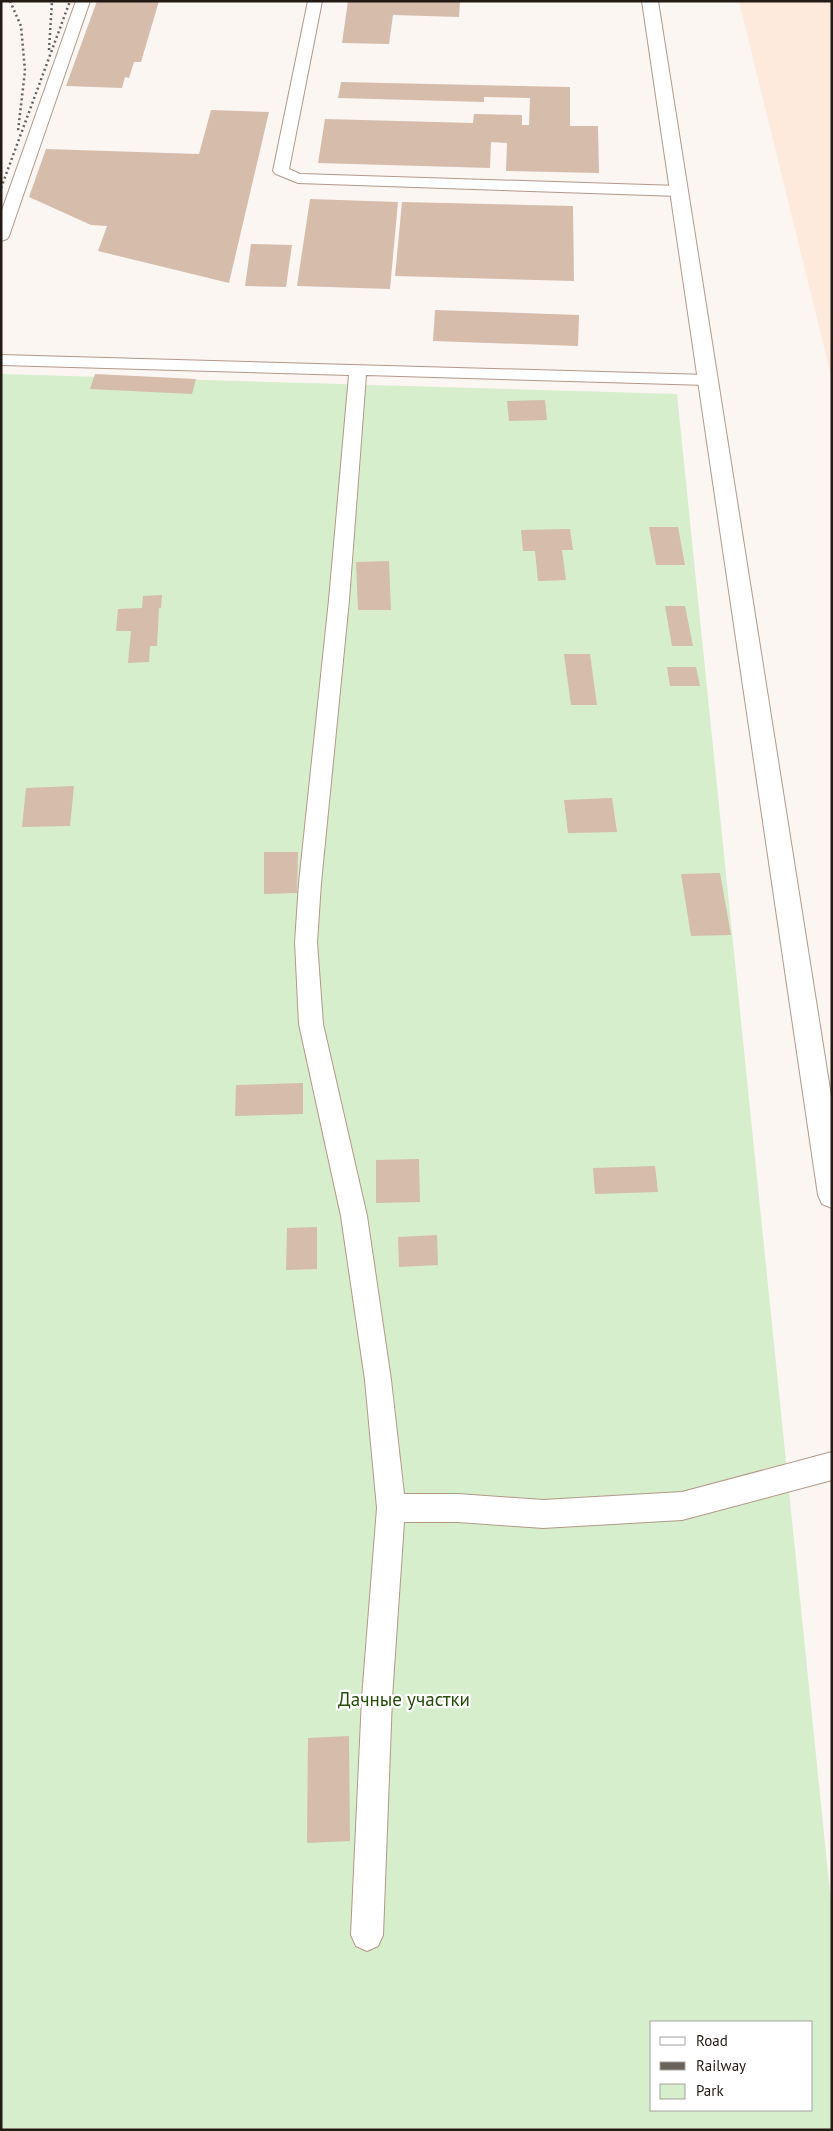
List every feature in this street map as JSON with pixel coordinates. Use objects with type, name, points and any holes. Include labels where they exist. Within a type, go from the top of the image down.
[{"type":"main road","points":[[650,1],[832,1195]]},
{"type":"lane","points":[[1,236],[83,1]]},
{"type":"lane","points":[[315,1],[281,171],[298,178],[679,191]]},
{"type":"lane","points":[[1,360],[707,380]]},
{"type":"lane","points":[[358,371],[338,609],[310,883],[306,942],[311,1024],[354,1216],[378,1380],[391,1508],[377,1698],[367,1935]]},
{"type":"lane","points":[[391,1508],[458,1508],[543,1514],[682,1506],[832,1466]]},
{"type":"shaded area","points":[[739,1],[832,1],[832,380]]},
{"type":"green space","name":"Дачные участки","points":[[1,374],[677,394],[832,1912],[832,2130],[1,2130]]},
{"type":"building","points":[[97,1],[159,1],[141,62],[134,62],[129,78],[125,77],[122,88],[66,86]]},
{"type":"building","points":[[348,1],[460,1],[459,17],[393,15],[389,44],[342,43]]},
{"type":"building","points":[[341,82],[570,87],[570,126],[598,126],[599,173],[506,171],[507,143],[491,142],[490,168],[318,163],[325,119],[473,123],[474,114],[522,115],[522,125],[529,125],[530,98],[484,97],[484,102],[338,98]]},
{"type":"building","points":[[211,110],[269,112],[229,283],[98,251],[107,226],[91,225],[29,197],[46,149],[199,154]]},
{"type":"building","points":[[310,199],[398,202],[390,289],[297,286]]},
{"type":"building","points":[[402,202],[573,206],[574,281],[395,276]]},
{"type":"building","points":[[251,244],[292,245],[286,287],[245,286]]},
{"type":"building","points":[[435,310],[579,315],[578,346],[433,341]]},
{"type":"building","points":[[95,374],[196,379],[192,394],[90,389]]},
{"type":"building","points":[[545,400],[547,420],[509,421],[507,401]]},
{"type":"building","points":[[649,527],[678,527],[685,565],[656,565]]},
{"type":"building","points":[[570,529],[573,550],[562,550],[566,580],[538,581],[535,551],[523,551],[521,530]]},
{"type":"building","points":[[389,561],[391,610],[358,610],[356,562]]},
{"type":"building","points":[[162,595],[161,608],[159,608],[157,646],[150,646],[149,662],[128,663],[131,631],[116,631],[118,609],[142,608],[143,596]]},
{"type":"building","points":[[665,606],[685,606],[693,646],[672,646]]},
{"type":"building","points":[[564,654],[590,654],[597,705],[571,705]]},
{"type":"building","points":[[667,667],[696,667],[700,686],[670,686]]},
{"type":"building","points":[[74,786],[70,826],[22,827],[26,788]]},
{"type":"building","points":[[612,798],[617,832],[568,833],[564,800]]},
{"type":"building","points":[[264,852],[298,852],[297,893],[264,894]]},
{"type":"building","points":[[720,873],[731,935],[691,936],[681,874]]},
{"type":"building","points":[[303,1083],[303,1114],[235,1116],[236,1085]]},
{"type":"building","points":[[419,1159],[420,1202],[376,1203],[376,1160]]},
{"type":"building","points":[[655,1166],[658,1192],[595,1194],[593,1168]]},
{"type":"building","points":[[317,1227],[317,1269],[286,1270],[287,1228]]},
{"type":"building","points":[[437,1235],[438,1265],[399,1267],[398,1237]]},
{"type":"building","points":[[349,1736],[350,1841],[307,1843],[308,1738]]},
{"type":"railway","points":[[10,1],[21,26],[25,71],[18,131]]},
{"type":"railway","points":[[49,50],[52,1]]},
{"type":"railway","points":[[1,188],[70,1]]}]
